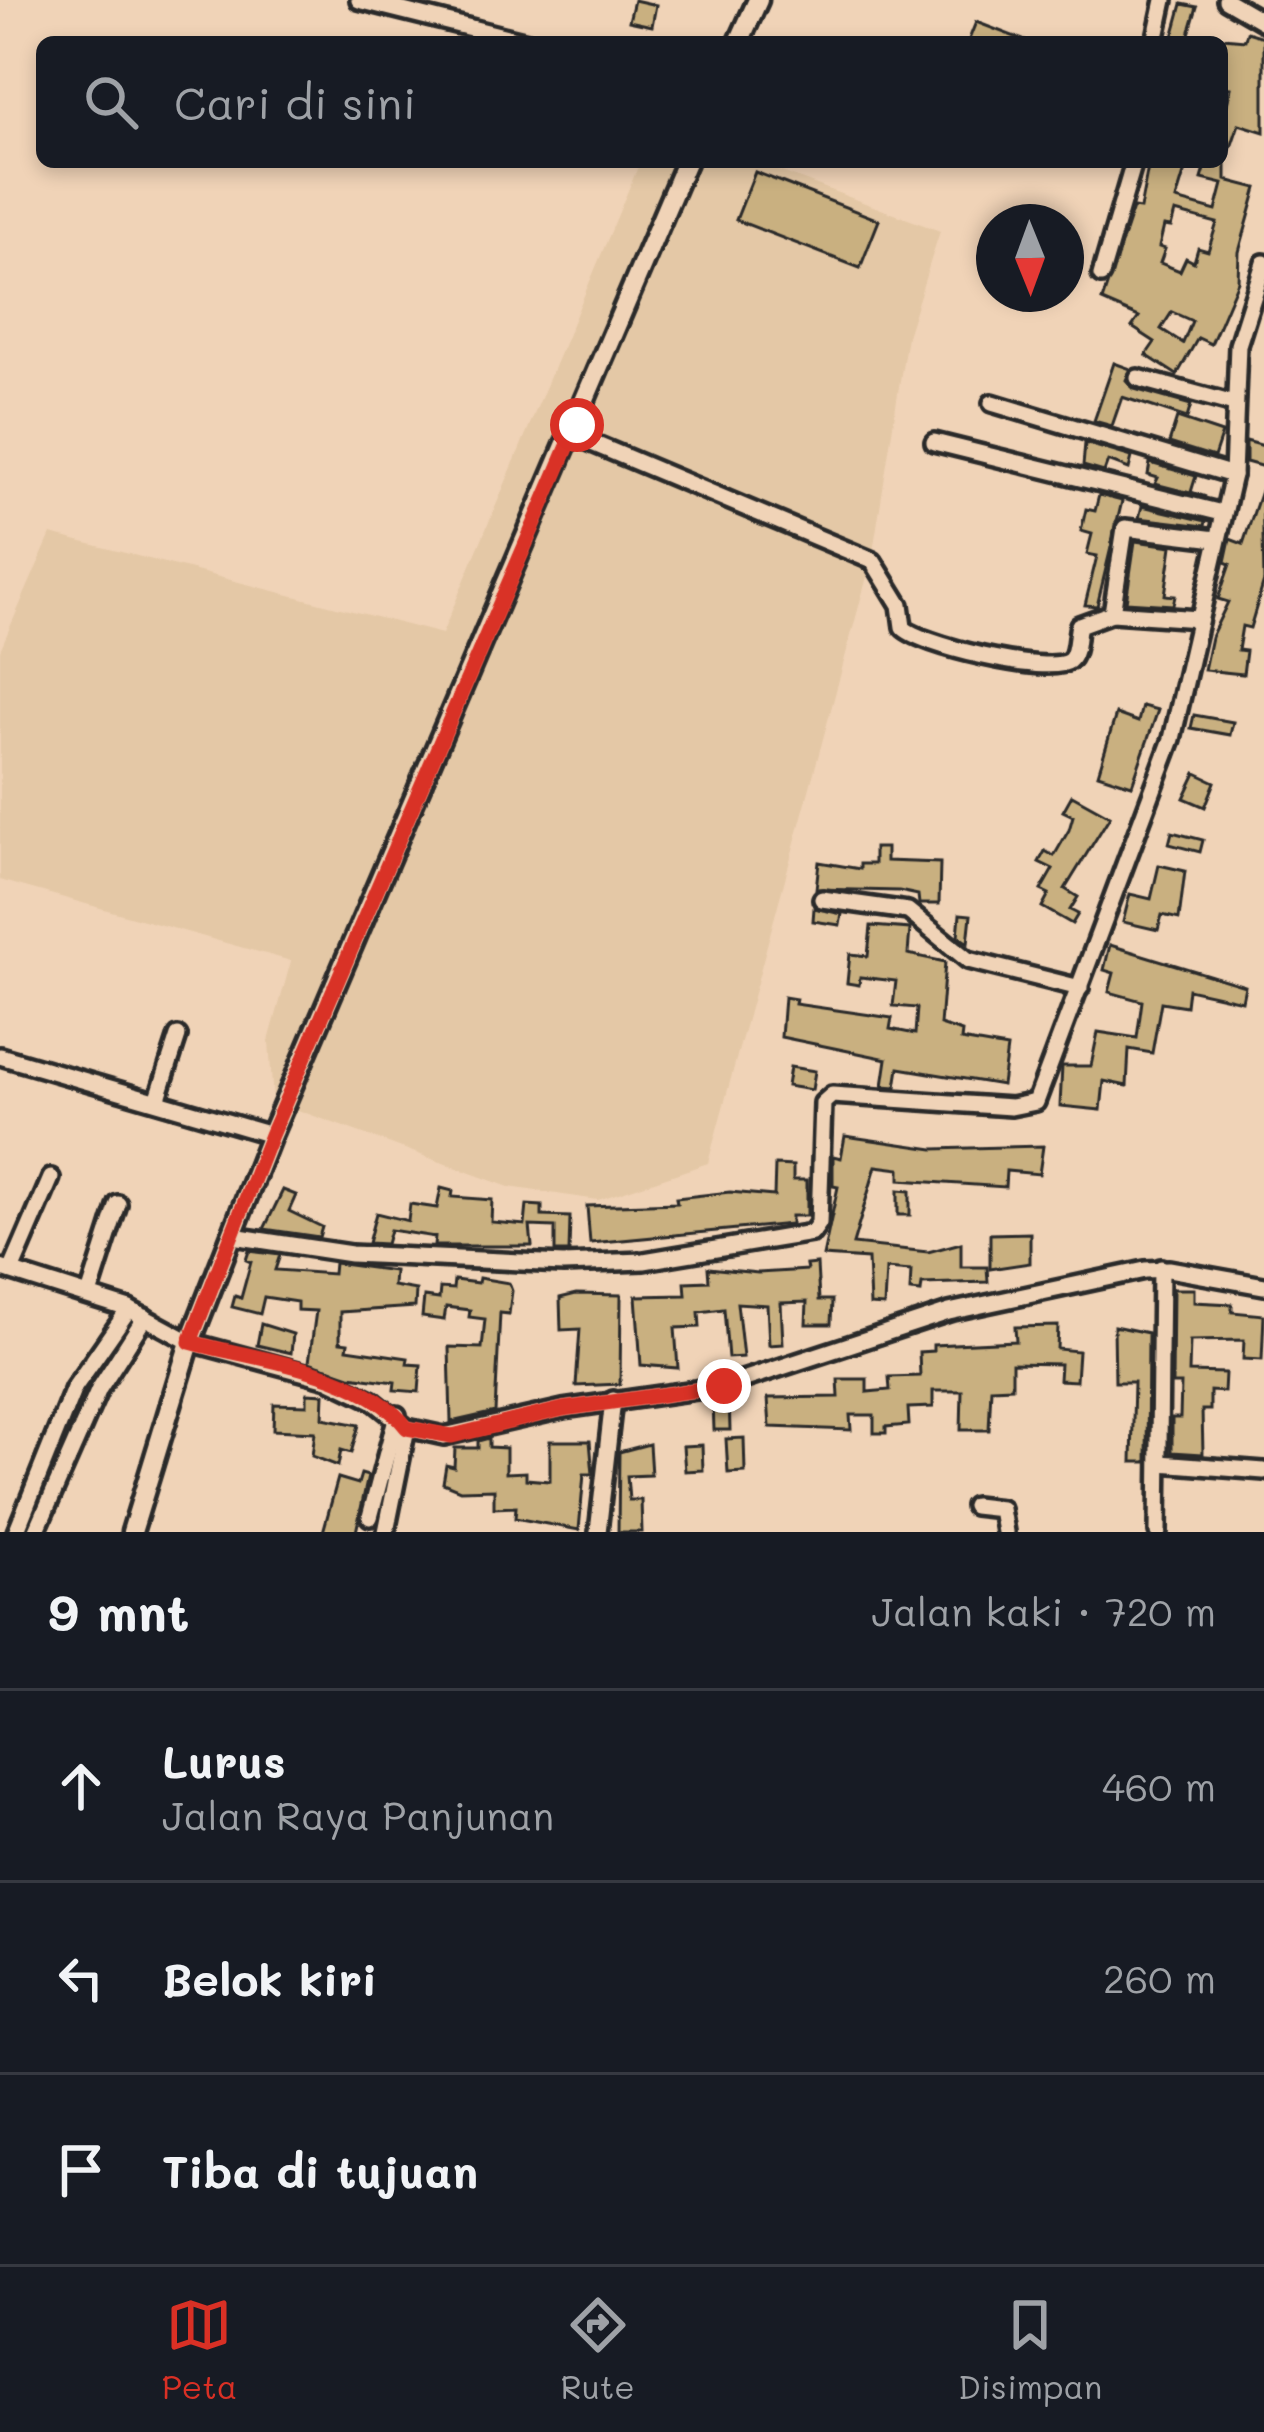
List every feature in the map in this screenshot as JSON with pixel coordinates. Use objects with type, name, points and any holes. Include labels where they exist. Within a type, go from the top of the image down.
[{"type":"main road","points":[[742,36],[758,0]]},
{"type":"main road","points":[[132,1532],[190,1342],[233,1236],[259,1131],[573,435],[684,168]]},
{"type":"street","points":[[359,0],[502,36]]},
{"type":"street","points":[[1156,36],[1164,0]]},
{"type":"street","points":[[1228,0],[1264,22]]},
{"type":"street","points":[[1101,274],[1132,168]]},
{"type":"street","points":[[233,1236],[351,1254],[562,1264],[644,1261],[812,1232],[818,1223],[823,1103],[844,1093],[973,1105],[1030,1104],[1044,1092],[1172,739],[1233,475],[1238,345],[1264,263]]},
{"type":"street","points":[[1138,378],[1234,404]]},
{"type":"street","points":[[992,403],[1233,475]]},
{"type":"street","points":[[573,435],[873,561],[900,605],[903,627],[921,642],[1031,665],[1063,664],[1074,655],[1079,625],[1112,613],[1199,619]]},
{"type":"street","points":[[934,442],[1222,513]]},
{"type":"street","points":[[1112,613],[1126,528],[1216,539]]},
{"type":"street","points":[[822,899],[908,911],[968,960],[1080,988]]},
{"type":"street","points":[[157,1101],[178,1036]]},
{"type":"street","points":[[0,1056],[259,1131]]},
{"type":"street","points":[[51,1178],[6,1269],[137,1313],[190,1342],[328,1379],[402,1422],[452,1436],[613,1400],[724,1386],[949,1312],[1161,1268],[1264,1286]]},
{"type":"street","points":[[89,1295],[118,1204]]},
{"type":"street","points":[[1158,1532],[1161,1268]]},
{"type":"street","points":[[35,1532],[36,1508],[74,1388],[137,1313]]},
{"type":"street","points":[[598,1532],[613,1400]]},
{"type":"street","points":[[370,1517],[402,1422]]},
{"type":"street","points":[[386,1532],[402,1422]]},
{"type":"street","points":[[1160,1463],[1264,1471]]},
{"type":"street","points":[[974,1506],[1001,1508],[1005,1532]]},
{"type":"street","points":[[16,1532],[36,1508]]},
{"type":"shaded area","points":[[637,168],[771,168],[940,231],[907,336],[872,558],[708,1163],[598,1200],[509,1187],[273,1101],[269,1041],[291,961],[0,880],[0,650],[51,534],[442,634]]},
{"type":"building","points":[[634,0],[656,5],[652,26],[629,21]]},
{"type":"building","points":[[1182,4],[1197,7],[1188,36],[1173,36]]},
{"type":"building","points":[[976,22],[1013,36],[970,36]]},
{"type":"building","points":[[1247,32],[1264,37],[1264,132],[1239,124],[1228,156],[1231,88],[1228,39],[1245,40]]},
{"type":"building","points":[[1148,168],[1186,168],[1176,200],[1216,211],[1223,184],[1202,179],[1205,168],[1226,168],[1226,180],[1257,188],[1239,252],[1238,281],[1211,344],[1198,338],[1177,375],[1146,355],[1155,342],[1132,327],[1139,317],[1102,301],[1133,208],[1140,209]],"holes":[[[1175,212],[1217,223],[1208,251],[1198,248],[1194,262],[1186,258],[1180,271],[1160,263],[1164,226],[1171,227]],[[1172,312],[1192,321],[1183,343],[1161,329]]]},
{"type":"building","points":[[755,172],[879,220],[860,268],[736,220]]},
{"type":"building","points":[[1114,363],[1131,369],[1126,380],[1134,389],[1191,405],[1187,418],[1122,397],[1112,426],[1094,421]]},
{"type":"building","points":[[1177,418],[1222,433],[1214,457],[1169,443]]},
{"type":"building","points":[[1246,441],[1264,446],[1264,467],[1246,462]]},
{"type":"building","points":[[1085,443],[1132,457],[1129,469],[1108,461],[1104,472],[1083,466]]},
{"type":"building","points":[[1150,463],[1196,476],[1191,492],[1206,497],[1155,484],[1158,478],[1148,475]]},
{"type":"building","points":[[1262,488],[1264,581],[1250,628],[1242,626],[1238,650],[1246,651],[1243,674],[1204,670],[1211,637],[1228,602],[1218,599],[1230,564],[1225,562],[1230,539],[1243,544]]},
{"type":"building","points":[[1099,495],[1122,501],[1097,606],[1085,605],[1097,556],[1087,554],[1092,534],[1081,531],[1086,509],[1095,511]]},
{"type":"building","points":[[1142,506],[1206,521],[1205,526],[1139,518]]},
{"type":"building","points":[[1135,541],[1172,546],[1165,595],[1175,596],[1173,605],[1126,602]]},
{"type":"building","points":[[1142,706],[1158,710],[1132,785],[1098,774],[1116,714],[1138,722]]},
{"type":"building","points":[[1194,715],[1233,722],[1230,735],[1191,728]]},
{"type":"building","points":[[1196,773],[1215,782],[1205,807],[1184,798]]},
{"type":"building","points":[[1072,795],[1110,816],[1065,889],[1078,897],[1070,910],[1078,914],[1072,924],[1042,907],[1049,894],[1041,890],[1053,869],[1039,862],[1045,851],[1054,856],[1069,830],[1073,816],[1063,811]]},
{"type":"building","points":[[1172,832],[1203,840],[1200,852],[1169,844]]},
{"type":"building","points":[[874,848],[886,848],[886,861],[940,863],[939,904],[919,904],[918,895],[899,891],[816,889],[819,862],[860,869],[860,864],[874,864]]},
{"type":"building","points":[[1159,865],[1185,871],[1179,919],[1162,915],[1158,930],[1123,922],[1130,894],[1151,899]]},
{"type":"building","points":[[814,908],[842,914],[840,925],[813,921]]},
{"type":"building","points":[[960,914],[971,915],[968,943],[958,936]]},
{"type":"building","points":[[871,926],[910,929],[908,954],[945,962],[940,1025],[962,1032],[961,1040],[1007,1048],[1002,1085],[899,1068],[896,1087],[883,1086],[887,1059],[781,1037],[784,997],[796,999],[795,1004],[892,1018],[890,1029],[915,1034],[917,1008],[893,1006],[896,981],[860,977],[859,985],[847,983],[850,954],[868,956]]},
{"type":"building","points":[[1110,945],[1245,986],[1242,1001],[1188,989],[1186,1006],[1161,1002],[1152,1053],[1129,1049],[1127,1086],[1104,1081],[1101,1110],[1060,1106],[1062,1066],[1091,1066],[1098,1032],[1137,1038],[1142,1001],[1109,992],[1114,973],[1104,970]]},
{"type":"building","points":[[790,1067],[815,1071],[812,1090],[787,1086]]},
{"type":"building","points":[[845,1136],[934,1149],[1043,1146],[1039,1174],[1006,1171],[1005,1187],[900,1180],[900,1169],[876,1166],[853,1244],[928,1252],[961,1243],[961,1267],[987,1267],[988,1282],[922,1284],[921,1292],[910,1291],[911,1271],[886,1269],[884,1306],[870,1305],[868,1259],[823,1256],[838,1187],[833,1186],[833,1156],[841,1158]]},
{"type":"building","points":[[775,1165],[793,1166],[793,1180],[807,1180],[807,1216],[791,1216],[791,1224],[590,1243],[587,1206],[677,1203],[676,1198],[730,1192],[774,1196]]},
{"type":"building","points":[[441,1188],[453,1191],[452,1197],[492,1200],[491,1222],[525,1225],[527,1205],[542,1206],[542,1216],[570,1217],[569,1252],[555,1252],[555,1227],[530,1226],[532,1246],[434,1246],[435,1237],[390,1230],[386,1244],[368,1243],[376,1213],[408,1221],[410,1204],[437,1208]]},
{"type":"building","points":[[283,1190],[296,1195],[289,1211],[322,1227],[319,1237],[264,1229]]},
{"type":"building","points":[[898,1190],[910,1191],[910,1215],[898,1215]]},
{"type":"building","points":[[1030,1233],[1030,1263],[990,1269],[990,1234]]},
{"type":"building","points":[[249,1251],[280,1255],[275,1270],[333,1274],[334,1263],[394,1271],[393,1286],[416,1290],[415,1307],[340,1312],[340,1342],[348,1343],[347,1349],[408,1358],[407,1364],[421,1365],[419,1392],[394,1390],[395,1382],[350,1376],[309,1362],[316,1311],[297,1310],[297,1302],[264,1297],[260,1314],[232,1307],[235,1296],[241,1298],[251,1262],[246,1260]]},
{"type":"building","points":[[817,1264],[819,1300],[832,1300],[831,1324],[806,1324],[807,1302],[781,1303],[783,1344],[769,1345],[767,1305],[737,1303],[743,1357],[728,1358],[724,1309],[699,1312],[700,1327],[675,1328],[678,1368],[641,1365],[636,1296],[686,1295],[685,1282],[709,1281],[708,1268],[758,1273],[807,1270],[806,1265]]},
{"type":"building","points":[[479,1278],[509,1283],[512,1291],[509,1314],[500,1313],[495,1412],[451,1422],[449,1347],[482,1348],[485,1319],[469,1317],[470,1310],[446,1307],[444,1320],[422,1317],[424,1297],[439,1299],[440,1288],[453,1289],[454,1280],[478,1283]]},
{"type":"building","points":[[1173,1289],[1194,1289],[1194,1302],[1232,1304],[1232,1312],[1264,1315],[1262,1360],[1243,1359],[1244,1340],[1190,1341],[1189,1372],[1225,1373],[1224,1392],[1210,1391],[1210,1410],[1202,1410],[1203,1454],[1172,1452],[1172,1418],[1180,1418],[1181,1384],[1172,1384]]},
{"type":"building","points":[[621,1295],[620,1384],[576,1386],[580,1329],[561,1330],[560,1298]]},
{"type":"building","points":[[261,1324],[293,1334],[291,1353],[257,1345]]},
{"type":"building","points":[[1058,1326],[1057,1349],[1078,1351],[1076,1381],[1059,1380],[1060,1364],[1012,1363],[1012,1387],[991,1388],[989,1430],[961,1430],[962,1391],[933,1391],[933,1407],[908,1408],[909,1425],[886,1427],[886,1433],[874,1433],[874,1415],[850,1415],[851,1430],[770,1427],[768,1398],[839,1397],[838,1379],[867,1379],[867,1392],[890,1390],[889,1377],[920,1376],[919,1352],[933,1351],[933,1345],[1016,1341],[1015,1327]]},
{"type":"building","points":[[1114,1326],[1148,1333],[1147,1462],[1132,1462],[1134,1382],[1115,1382]]},
{"type":"building","points":[[307,1393],[324,1394],[323,1418],[359,1425],[351,1453],[341,1450],[338,1466],[312,1456],[315,1432],[273,1430],[274,1404],[307,1405]]},
{"type":"building","points":[[729,1399],[730,1430],[714,1430],[713,1400]]},
{"type":"building","points":[[489,1438],[489,1447],[506,1448],[506,1473],[526,1472],[526,1479],[550,1481],[550,1441],[590,1441],[593,1474],[584,1474],[579,1530],[515,1518],[516,1507],[494,1508],[494,1489],[460,1490],[443,1483],[446,1465],[454,1467],[455,1448],[478,1448],[478,1441]]},
{"type":"building","points":[[744,1438],[745,1472],[728,1473],[726,1439]]},
{"type":"building","points":[[649,1444],[651,1475],[627,1476],[629,1500],[641,1500],[642,1532],[618,1532],[619,1452]]},
{"type":"building","points":[[702,1445],[703,1470],[685,1471],[683,1446]]},
{"type":"building","points":[[361,1474],[368,1476],[356,1532],[323,1532],[338,1478],[358,1484]]},
{"type":"route","points":[[577,425],[271,1135],[190,1342],[346,1386],[397,1415],[407,1428],[444,1436],[613,1400],[724,1386]]}]
